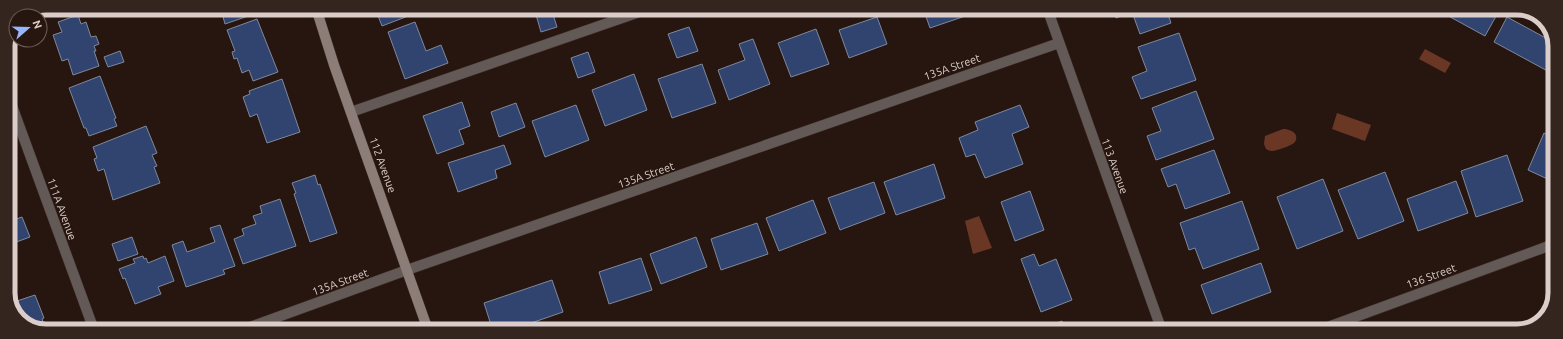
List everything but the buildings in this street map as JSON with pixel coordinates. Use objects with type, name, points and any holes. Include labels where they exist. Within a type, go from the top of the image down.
[{"type":"main road","name":"112 Avenue","points":[[318,15],[426,324]]},
{"type":"street","points":[[351,112],[632,15]]},
{"type":"street","name":"113 Avenue","points":[[1049,15],[1159,324]]},
{"type":"street","name":"135A Street","points":[[258,324],[407,270],[1059,43]]},
{"type":"street","name":"111A Avenue","points":[[15,114],[92,324]]},
{"type":"street","name":"136 Street","points":[[1336,324],[1548,246]]},
{"type":"shaded area","points":[[1425,49],[1451,63],[1445,73],[1419,59]]},
{"type":"shaded area","points":[[1337,113],[1371,125],[1365,141],[1332,129]]},
{"type":"shaded area","points":[[1283,129],[1294,132],[1296,136],[1295,142],[1274,151],[1266,149],[1264,144],[1265,136]]},
{"type":"shaded area","points":[[979,216],[992,248],[973,254],[965,221]]}]
